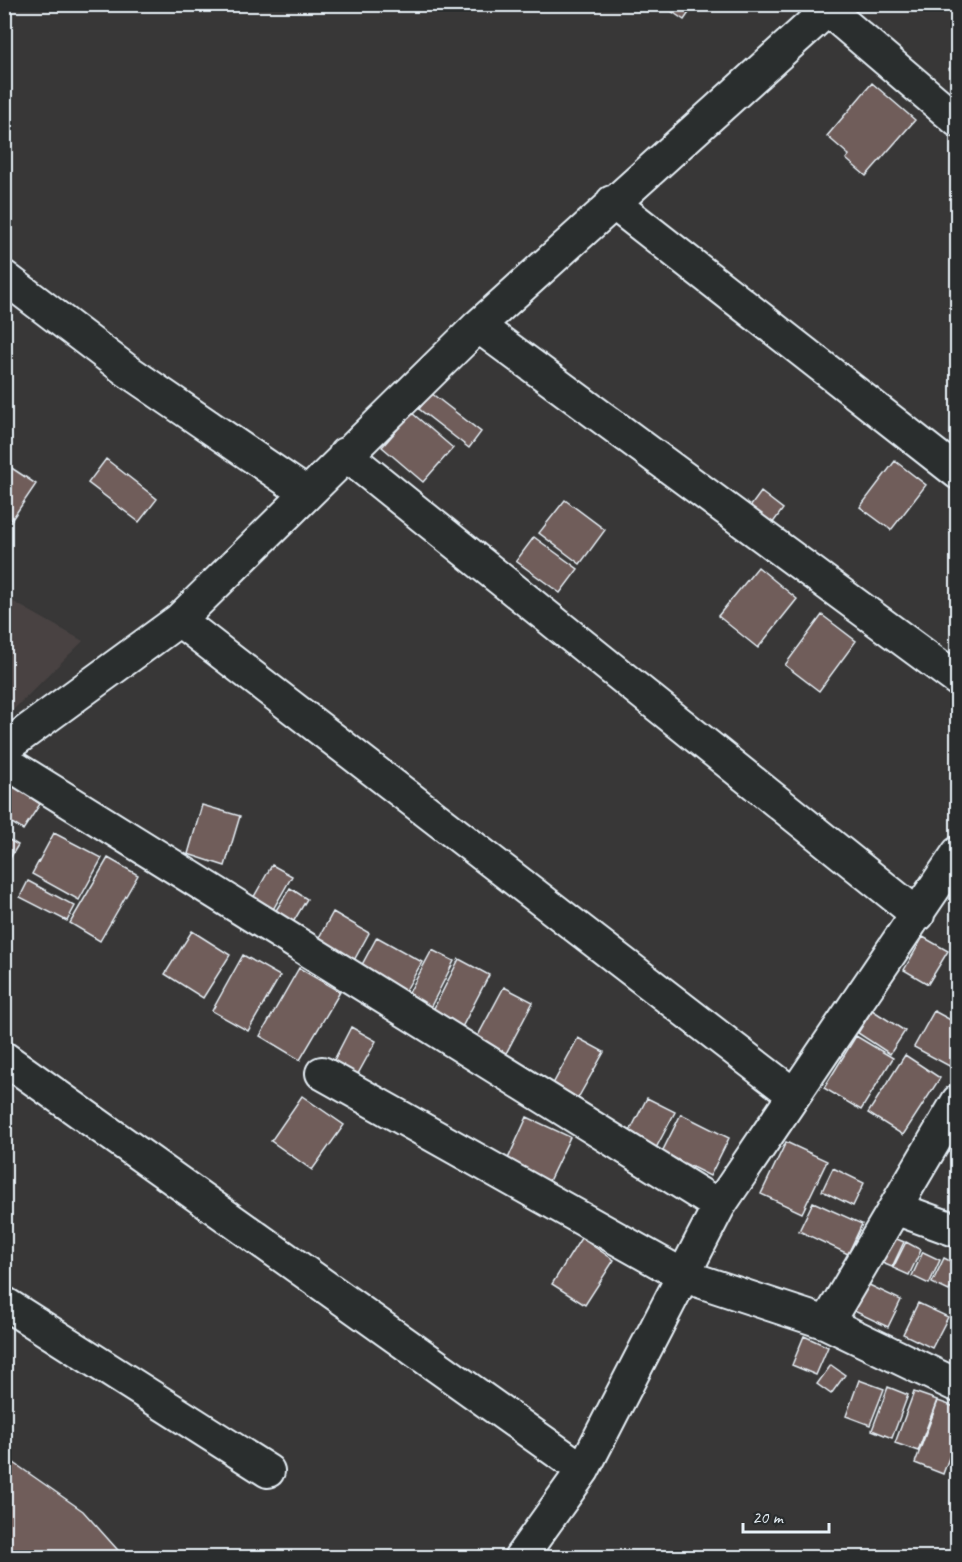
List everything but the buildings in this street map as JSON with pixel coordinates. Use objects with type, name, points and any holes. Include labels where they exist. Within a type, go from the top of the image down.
[{"type":"street","points":[[4,748],[178,620],[478,326],[612,202],[831,7],[957,121]]},
{"type":"street","points":[[612,202],[957,473]]},
{"type":"street","points":[[4,278],[125,369],[306,493]]},
{"type":"street","points":[[478,326],[957,680]]},
{"type":"street","points":[[345,454],[918,915]]},
{"type":"street","points":[[178,620],[794,1095]]},
{"type":"street","points":[[4,760],[718,1206]]},
{"type":"street","points":[[520,1557],[583,1470],[718,1206],[918,915],[957,853]]},
{"type":"street","points":[[4,1058],[583,1470]]},
{"type":"street","points":[[322,1073],[684,1276],[827,1323],[957,1386]]},
{"type":"street","points":[[827,1323],[957,1101]]},
{"type":"street","points":[[895,1208],[957,1231]]},
{"type":"street","points":[[4,1303],[268,1472]]},
{"type":"shaded area","points":[[5,597],[83,641],[5,718]]}]
